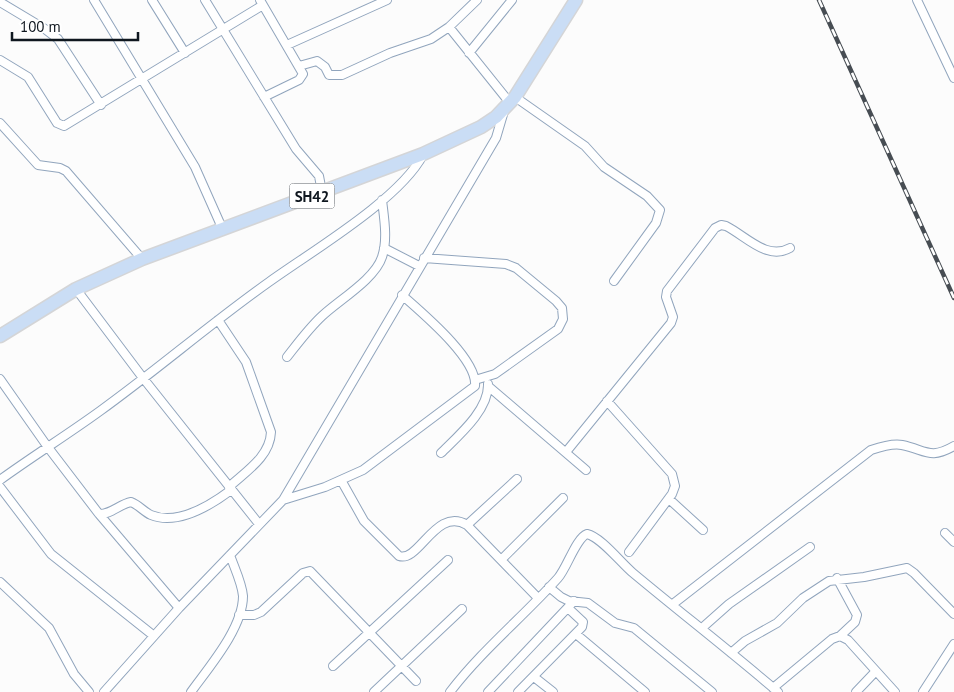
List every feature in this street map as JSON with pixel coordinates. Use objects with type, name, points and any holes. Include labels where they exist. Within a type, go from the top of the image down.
[{"type":"main road","name":"SH42","points":[[0,336],[76,289],[142,259],[423,154],[481,127],[510,103],[576,0]]},
{"type":"street","points":[[94,0],[195,167],[223,230]]},
{"type":"street","points":[[152,0],[185,53]]},
{"type":"street","points":[[205,0],[302,158],[319,176],[322,192]]},
{"type":"street","points":[[287,44],[387,0]]},
{"type":"street","points":[[299,66],[317,61],[330,75],[336,76],[390,53],[432,39],[449,28],[477,0]]},
{"type":"street","points":[[469,53],[512,0]]},
{"type":"street","points":[[917,0],[954,78]]},
{"type":"street","points":[[0,2],[58,39],[101,105]]},
{"type":"street","points":[[0,60],[28,77],[60,125],[69,125],[223,30],[261,2],[303,74],[299,80],[264,97]]},
{"type":"street","points":[[449,28],[510,103],[585,146],[610,172],[647,196],[658,206],[660,210],[656,222],[614,281]]},
{"type":"street","points":[[104,692],[179,608],[283,500],[496,138],[510,103]]},
{"type":"street","points":[[0,123],[38,165],[60,168],[75,180],[142,259]]},
{"type":"street","points":[[0,480],[99,412],[218,320],[382,200],[404,182],[423,154]]},
{"type":"street","points":[[287,357],[322,315],[375,270],[382,258],[384,248],[382,200]]},
{"type":"street","points":[[566,452],[671,323],[673,318],[666,297],[667,291],[715,228],[721,225],[726,226],[771,252],[790,248]]},
{"type":"street","points":[[384,248],[419,266]]},
{"type":"street","points":[[424,258],[511,266],[550,295],[562,308],[563,319],[558,329],[509,365],[487,377],[476,380]]},
{"type":"street","points":[[76,289],[143,378],[259,524]]},
{"type":"street","points":[[402,295],[451,341],[476,380]]},
{"type":"street","points":[[99,514],[131,502],[152,516],[184,515],[210,505],[262,456],[269,444],[271,432],[246,362],[218,320]]},
{"type":"street","points":[[441,453],[478,412],[487,395],[487,377]]},
{"type":"street","points":[[0,379],[47,446],[99,514],[179,608]]},
{"type":"street","points":[[283,500],[341,480],[372,464],[461,398],[474,386],[476,380]]},
{"type":"street","points":[[488,386],[586,470]]},
{"type":"street","points":[[607,401],[672,474],[674,489],[669,499],[629,552]]},
{"type":"street","points":[[672,604],[871,450],[900,445],[937,454],[954,446]]},
{"type":"street","points":[[341,480],[364,521],[402,557],[445,523],[458,521],[467,526],[538,598]]},
{"type":"street","points":[[467,526],[516,480]]},
{"type":"street","points":[[0,487],[52,554],[154,636]]},
{"type":"street","points":[[501,560],[563,498]]},
{"type":"street","points":[[669,499],[703,530]]},
{"type":"street","points":[[944,532],[954,542]]},
{"type":"street","points":[[450,692],[474,663],[562,573],[580,539],[587,534],[597,540],[633,573],[775,690],[832,639],[840,636],[855,622],[858,615],[837,578]]},
{"type":"street","points":[[702,628],[729,604],[810,547]]},
{"type":"street","points":[[191,692],[219,653],[239,615],[242,590],[230,555]]},
{"type":"street","points":[[333,666],[448,560]]},
{"type":"street","points":[[731,653],[746,641],[777,623],[797,603],[821,585],[837,578],[864,577],[906,568],[914,573],[954,614]]},
{"type":"street","points":[[239,615],[254,615],[261,612],[303,573],[310,571],[416,681]]},
{"type":"street","points":[[0,582],[49,628],[74,674],[89,692]]},
{"type":"street","points":[[549,587],[561,597],[588,603],[615,623],[634,628],[712,692]]},
{"type":"street","points":[[488,692],[574,601]]},
{"type":"street","points":[[518,692],[582,627],[583,622],[568,608]]},
{"type":"street","points":[[374,692],[462,609]]},
{"type":"street","points":[[576,634],[646,692]]},
{"type":"street","points":[[840,636],[848,640],[895,692]]},
{"type":"street","points":[[923,692],[954,644]]},
{"type":"street","points":[[856,692],[876,671]]},
{"type":"street","points":[[534,677],[553,692]]},
{"type":"railway","points":[[819,0],[954,298]]}]
